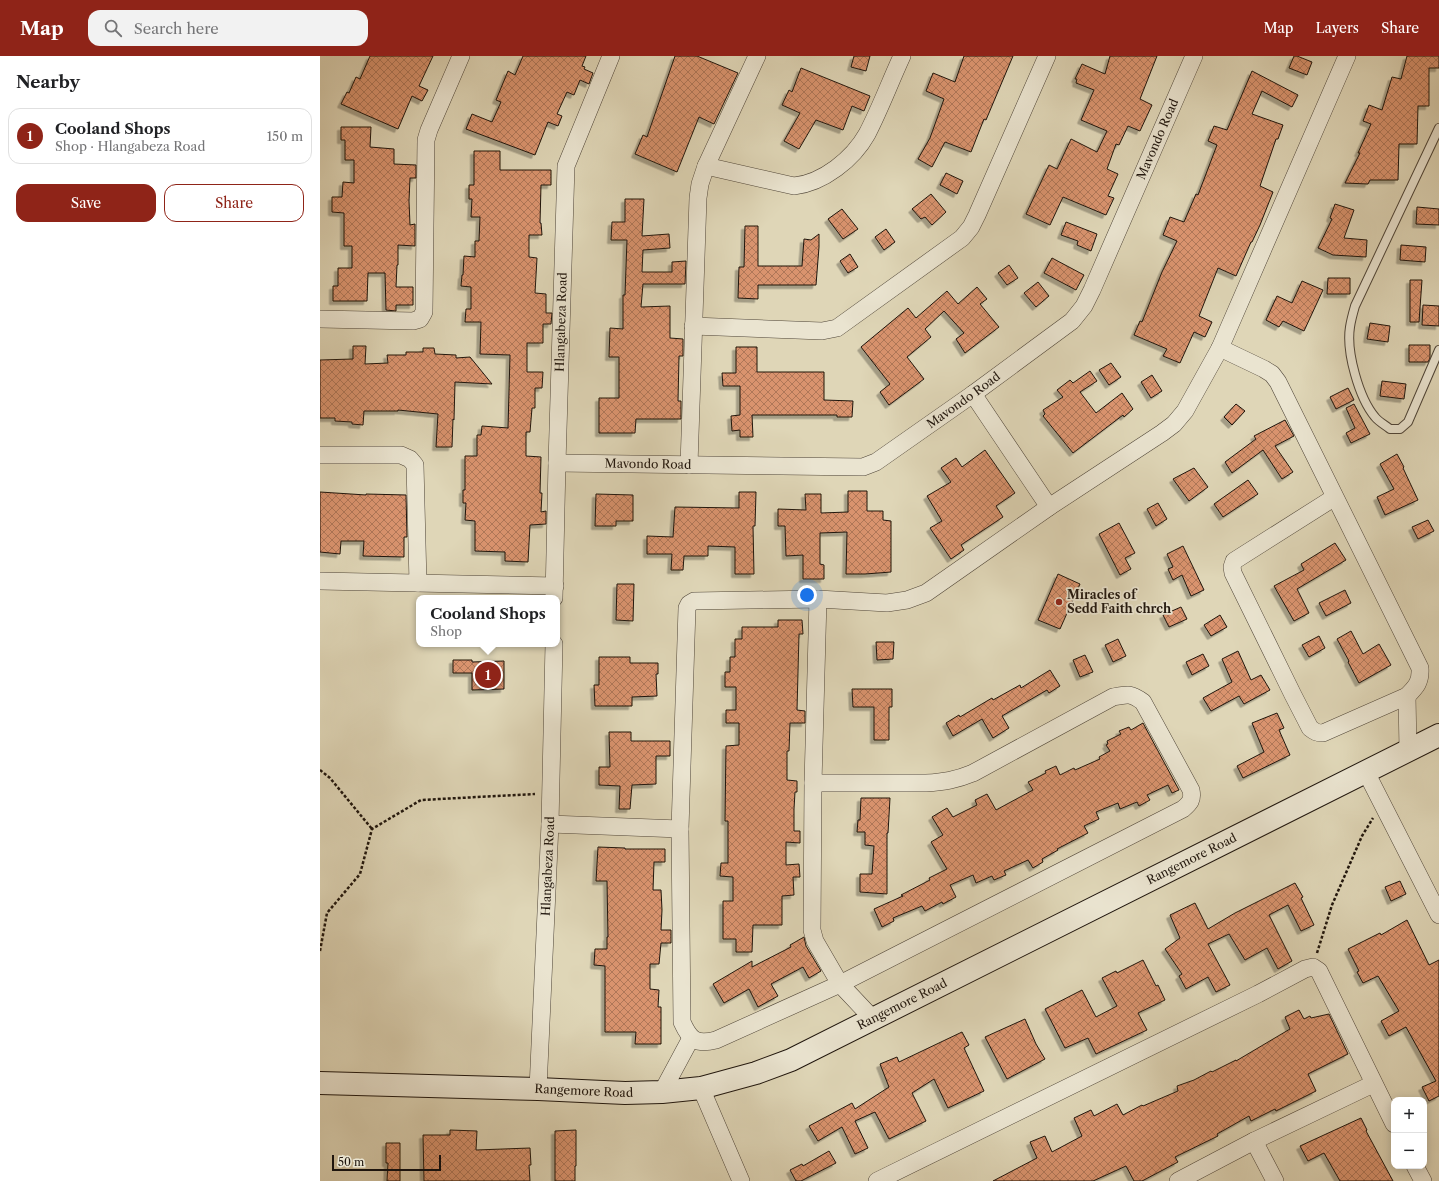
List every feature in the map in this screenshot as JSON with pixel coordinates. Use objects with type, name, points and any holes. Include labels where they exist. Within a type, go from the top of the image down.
[{"type":"street","points":[[320,319],[413,321],[420,319],[424,312],[426,140],[461,56]]},
{"type":"street","name":"Hlangabeza Road","points":[[554,592],[566,166],[611,56]]},
{"type":"street","points":[[689,465],[698,198],[700,184],[706,166],[757,56]]},
{"type":"street","points":[[706,166],[794,186],[804,185],[835,169],[848,158],[866,135],[902,56]]},
{"type":"street","points":[[693,326],[822,331],[837,328],[962,238],[978,215],[1048,56]]},
{"type":"street","name":"Mavondo Road","points":[[557,463],[863,467],[876,462],[973,394],[1072,321],[1084,306],[1194,56]]},
{"type":"street","points":[[813,783],[926,784],[955,780],[973,773],[1113,697],[1127,694],[1134,696],[1143,702],[1191,790],[1192,796],[1190,803],[1183,809],[840,984],[716,1040],[705,1043],[691,1038],[682,1022],[680,829],[687,608],[689,604],[694,600],[818,599],[887,603],[907,600],[926,593],[1049,507],[1162,434],[1186,411],[1220,348],[1347,56]]},
{"type":"street","points":[[1220,348],[1264,369],[1272,374],[1278,382],[1420,668],[1419,681],[1415,688],[1407,696],[1323,733],[1314,732],[1310,728],[1233,573],[1232,567],[1234,561],[1335,497]]},
{"type":"street","points":[[973,394],[1049,507]]},
{"type":"street","points":[[320,455],[401,455],[410,459],[415,465],[418,583]]},
{"type":"street","points":[[320,581],[418,583],[554,592]]},
{"type":"street","points":[[818,599],[813,783],[812,930],[815,941],[840,984],[873,1019]]},
{"type":"street","name":"Hlangabeza Road","points":[[538,1089],[550,824],[554,647]]},
{"type":"street","points":[[1407,696],[1408,750]]},
{"type":"street","name":"Rangemore Road","points":[[320,1083],[625,1093],[662,1092],[701,1088],[756,1073],[791,1060],[1439,735]]},
{"type":"street","points":[[1366,772],[1437,905]]},
{"type":"street","points":[[550,824],[680,829]]},
{"type":"street","points":[[888,1178],[1305,969],[1313,967],[1319,972],[1391,1118]]},
{"type":"street","points":[[662,1092],[691,1038]]},
{"type":"street","points":[[1178,1181],[1254,1141],[1373,1084]]},
{"type":"street","points":[[701,1088],[741,1181]]},
{"type":"street","points":[[1254,1141],[1275,1181]]},
{"type":"street","points":[[1417,1169],[1423,1181]]},
{"type":"lane","points":[[1439,128],[1355,306],[1350,327],[1349,349],[1353,370],[1368,406],[1376,418],[1390,429],[1400,429],[1408,422],[1439,350]]},
{"type":"path","points":[[320,770],[330,778],[372,829]]},
{"type":"path","points":[[320,951],[327,913],[360,874],[372,829],[421,800],[551,793]]},
{"type":"path","points":[[1313,967],[1332,905],[1362,836],[1372,819],[1384,807]]},
{"type":"building","points":[[370,56],[433,56],[419,86],[428,90],[422,101],[412,96],[398,129],[341,104],[347,92],[349,93],[356,77],[360,79]]},
{"type":"building","points":[[523,56],[586,56],[582,66],[585,67],[584,69],[593,73],[589,84],[580,80],[574,95],[567,92],[557,114],[562,116],[558,126],[548,122],[535,155],[466,129],[472,114],[492,122],[501,102],[496,100],[508,71],[515,75]]},
{"type":"building","points":[[675,56],[697,56],[738,73],[714,124],[699,117],[677,172],[635,154],[643,135],[647,137]]},
{"type":"building","points":[[854,56],[870,56],[866,71],[851,67]]},
{"type":"building","points":[[964,56],[1013,56],[986,120],[984,119],[971,152],[945,142],[932,167],[918,159],[930,138],[944,99],[926,91],[933,73],[955,82]]},
{"type":"building","points":[[1110,56],[1157,56],[1140,99],[1152,105],[1140,131],[1128,126],[1119,145],[1116,144],[1107,169],[1118,174],[1108,196],[1114,198],[1106,215],[1063,197],[1050,225],[1026,214],[1049,165],[1057,169],[1071,139],[1097,152],[1107,131],[1081,120],[1094,90],[1076,83],[1077,79],[1075,79],[1082,64],[1105,74]]},
{"type":"building","points":[[1294,56],[1312,62],[1307,75],[1289,68]]},
{"type":"building","points":[[1407,56],[1439,56],[1439,68],[1429,68],[1429,106],[1418,106],[1417,144],[1399,144],[1398,180],[1370,180],[1368,184],[1345,183],[1360,153],[1358,153],[1371,124],[1363,121],[1369,105],[1382,110],[1392,77],[1401,79]]},
{"type":"building","points":[[801,68],[870,96],[864,111],[852,106],[843,130],[816,120],[799,149],[784,141],[800,113],[782,105],[789,90],[792,92]]},
{"type":"building","points":[[1252,71],[1298,95],[1292,107],[1262,91],[1252,114],[1283,125],[1278,139],[1276,139],[1260,186],[1273,192],[1260,225],[1236,276],[1218,268],[1199,316],[1212,322],[1205,337],[1194,332],[1180,363],[1163,356],[1167,349],[1134,335],[1140,321],[1142,322],[1162,272],[1177,241],[1163,235],[1170,217],[1184,222],[1196,194],[1198,195],[1217,145],[1208,141],[1214,126],[1227,130]]},
{"type":"building","points":[[341,127],[371,127],[370,147],[394,149],[394,164],[416,165],[416,178],[410,178],[409,201],[410,225],[415,224],[415,246],[398,245],[396,287],[413,287],[413,305],[396,305],[396,311],[386,310],[385,273],[368,273],[367,301],[333,301],[333,286],[338,286],[338,268],[352,268],[352,246],[344,246],[344,213],[332,212],[332,197],[342,197],[343,182],[354,183],[354,160],[345,160],[345,140],[341,140]]},
{"type":"building","points":[[474,151],[500,151],[500,170],[551,170],[551,185],[541,185],[540,223],[542,235],[529,235],[529,257],[537,258],[535,293],[546,294],[546,313],[552,313],[551,324],[543,324],[543,343],[527,343],[527,372],[543,372],[542,388],[535,388],[535,408],[532,408],[530,432],[526,432],[526,456],[541,457],[541,512],[546,511],[546,524],[530,525],[528,562],[505,561],[505,552],[475,551],[475,521],[465,520],[466,503],[463,503],[463,490],[465,490],[465,456],[477,456],[477,435],[481,435],[482,426],[508,428],[510,355],[480,354],[481,322],[465,322],[466,309],[471,309],[471,287],[461,286],[464,256],[475,257],[475,241],[479,241],[480,217],[471,217],[472,199],[469,199],[469,185],[474,185]]},
{"type":"building","points":[[946,173],[963,181],[957,194],[940,185]]},
{"type":"building","points":[[931,194],[946,212],[932,225],[925,217],[921,219],[912,209]]},
{"type":"building","points":[[625,199],[644,199],[642,236],[669,234],[670,248],[643,250],[642,272],[672,272],[672,262],[686,261],[685,284],[643,284],[641,307],[670,306],[670,338],[683,339],[683,356],[679,356],[678,401],[681,401],[681,419],[636,419],[635,433],[599,433],[599,398],[619,398],[619,357],[609,357],[610,328],[623,329],[623,295],[625,295],[627,240],[611,240],[612,222],[625,222]]},
{"type":"building","points":[[1335,204],[1354,210],[1344,238],[1367,240],[1366,257],[1333,255],[1318,248],[1332,219],[1330,218]]},
{"type":"building","points":[[1417,207],[1439,209],[1439,225],[1416,224]]},
{"type":"building","points":[[842,209],[858,229],[843,239],[828,219]]},
{"type":"building","points":[[1066,222],[1097,234],[1091,251],[1077,245],[1078,241],[1061,235]]},
{"type":"building","points":[[745,226],[758,226],[758,266],[802,266],[804,239],[811,240],[819,234],[816,285],[758,285],[758,299],[738,298],[739,267],[744,267]]},
{"type":"building","points":[[886,229],[895,242],[884,250],[875,237]]},
{"type":"building","points":[[1401,245],[1426,247],[1425,262],[1400,260]]},
{"type":"building","points":[[850,254],[858,267],[848,273],[840,261]]},
{"type":"building","points":[[1052,258],[1084,275],[1076,290],[1044,273]]},
{"type":"building","points":[[1009,265],[1018,278],[1007,285],[998,273]]},
{"type":"building","points":[[1328,278],[1350,278],[1350,294],[1327,294]]},
{"type":"building","points":[[1410,280],[1422,280],[1419,322],[1410,322]]},
{"type":"building","points":[[1302,281],[1323,290],[1304,331],[1283,321],[1279,327],[1266,320],[1277,296],[1292,303]]},
{"type":"building","points":[[1038,282],[1049,296],[1036,307],[1024,293]]},
{"type":"building","points":[[977,287],[987,299],[980,304],[999,327],[965,353],[956,339],[964,333],[944,311],[925,329],[931,337],[907,357],[924,379],[889,405],[880,392],[890,384],[861,347],[908,308],[916,318],[947,291],[958,304]]},
{"type":"building","points":[[1423,305],[1439,306],[1439,326],[1422,325]]},
{"type":"building","points":[[1370,323],[1390,326],[1388,342],[1367,339]]},
{"type":"building","points":[[1409,345],[1430,345],[1430,358],[1428,362],[1409,362]]},
{"type":"building","points":[[353,346],[366,346],[365,364],[388,363],[387,355],[406,355],[406,352],[423,352],[423,348],[434,348],[435,354],[456,355],[456,358],[470,357],[492,384],[455,382],[452,447],[436,447],[438,414],[398,410],[364,411],[363,425],[352,424],[352,422],[335,421],[335,418],[320,418],[320,360],[353,359]]},
{"type":"building","points":[[736,347],[757,347],[757,372],[824,372],[824,400],[853,401],[852,417],[837,417],[837,415],[752,415],[753,437],[740,437],[740,430],[732,431],[731,416],[740,415],[740,386],[723,386],[722,373],[736,373]]},
{"type":"building","points":[[1111,363],[1121,377],[1109,385],[1099,370]]},
{"type":"building","points":[[1090,371],[1097,381],[1080,392],[1096,413],[1122,393],[1133,409],[1073,453],[1043,416],[1045,414],[1043,410],[1063,397],[1057,390],[1070,380],[1073,383]]},
{"type":"building","points":[[1152,375],[1162,391],[1151,398],[1141,382]]},
{"type":"building","points":[[1382,381],[1406,384],[1404,399],[1380,396]]},
{"type":"building","points":[[1348,388],[1354,400],[1336,409],[1330,397]]},
{"type":"building","points":[[1236,404],[1245,411],[1232,425],[1224,417]]},
{"type":"building","points":[[1354,404],[1370,434],[1351,443],[1346,433],[1355,428],[1346,408]]},
{"type":"building","points":[[1285,420],[1294,436],[1275,446],[1293,472],[1282,479],[1263,450],[1232,473],[1225,462],[1256,439],[1254,436]]},
{"type":"building","points":[[985,450],[1015,493],[996,506],[1003,517],[961,545],[964,550],[951,559],[930,528],[942,521],[927,496],[951,482],[941,468],[956,458],[962,467]]},
{"type":"building","points":[[1397,454],[1418,500],[1385,515],[1377,497],[1394,489],[1380,464]]},
{"type":"building","points":[[1194,468],[1208,487],[1189,501],[1173,479]]},
{"type":"building","points":[[1248,480],[1258,494],[1223,517],[1214,504]]},
{"type":"building","points":[[848,491],[867,491],[867,511],[883,511],[883,520],[891,521],[891,572],[846,574],[847,532],[820,533],[820,564],[824,565],[824,579],[803,579],[803,555],[786,556],[785,526],[778,526],[778,509],[806,510],[805,494],[821,494],[821,513],[848,512]]},
{"type":"building","points":[[320,492],[366,495],[406,495],[407,537],[404,537],[404,557],[363,556],[364,541],[341,541],[340,554],[320,552]]},
{"type":"building","points":[[739,492],[756,492],[755,526],[753,526],[754,574],[735,574],[735,547],[708,546],[708,556],[684,556],[683,570],[671,570],[672,554],[647,554],[647,536],[673,537],[675,507],[739,508]]},
{"type":"building","points":[[596,494],[633,495],[633,521],[616,521],[616,526],[595,526]]},
{"type":"building","points":[[1158,503],[1167,519],[1156,526],[1147,509]]},
{"type":"building","points":[[1428,520],[1434,531],[1418,539],[1412,527]]},
{"type":"building","points":[[1119,523],[1135,553],[1125,558],[1131,569],[1120,575],[1099,534]]},
{"type":"building","points":[[1335,543],[1346,560],[1297,589],[1309,613],[1294,621],[1274,586],[1304,570],[1301,564]]},
{"type":"building","points":[[1183,546],[1204,590],[1191,596],[1182,575],[1173,580],[1168,569],[1173,567],[1167,554]]},
{"type":"building","name":"Miracles of Sedd Faith chrch","points":[[1058,574],[1080,584],[1060,629],[1038,620]]},
{"type":"building","points":[[617,584],[634,584],[633,621],[616,620]]},
{"type":"building","points":[[1345,590],[1351,603],[1326,616],[1319,603]]},
{"type":"building","points":[[1181,607],[1187,619],[1169,627],[1163,615]]},
{"type":"building","points":[[1220,615],[1227,627],[1211,636],[1204,625]]},
{"type":"building","points":[[778,620],[802,620],[803,634],[799,634],[797,710],[805,711],[805,723],[790,723],[789,751],[787,751],[787,780],[797,781],[797,792],[795,792],[794,831],[800,831],[800,843],[786,842],[786,865],[799,864],[800,877],[793,877],[794,895],[782,896],[782,925],[753,925],[752,952],[736,952],[736,939],[723,939],[723,901],[733,901],[733,877],[720,876],[721,863],[728,863],[728,821],[725,821],[726,746],[739,745],[739,723],[726,723],[726,710],[736,710],[736,687],[725,687],[725,672],[730,672],[730,657],[735,657],[735,639],[742,639],[742,627],[778,627]]},
{"type":"building","points":[[1351,631],[1363,654],[1379,644],[1391,665],[1359,683],[1337,639]]},
{"type":"building","points":[[1319,636],[1325,648],[1309,657],[1302,645]]},
{"type":"building","points":[[1118,639],[1126,656],[1113,662],[1105,645]]},
{"type":"building","points":[[876,642],[894,642],[893,659],[877,660]]},
{"type":"building","points":[[1238,651],[1251,680],[1261,675],[1270,690],[1244,704],[1239,696],[1211,711],[1203,698],[1232,682],[1222,659]]},
{"type":"building","points":[[1203,654],[1209,666],[1192,675],[1186,662]]},
{"type":"building","points":[[1085,655],[1093,672],[1080,677],[1073,660]]},
{"type":"building","points":[[599,657],[630,657],[630,663],[658,663],[658,674],[656,674],[657,696],[632,697],[632,706],[595,706],[594,685],[599,685]]},
{"type":"building","points":[[453,660],[472,660],[472,662],[504,661],[504,689],[472,690],[472,673],[453,673]]},
{"type":"building","points":[[1050,670],[1060,686],[1049,693],[1047,690],[1002,716],[1009,728],[993,738],[982,719],[953,736],[946,723],[959,715],[960,717],[992,698],[993,700],[1020,685],[1021,688]]},
{"type":"building","points":[[852,689],[892,689],[892,707],[889,707],[889,740],[874,740],[874,707],[853,707]]},
{"type":"building","points":[[1277,713],[1284,728],[1279,730],[1290,755],[1243,778],[1237,766],[1264,752],[1252,723]]},
{"type":"building","points":[[1143,723],[1179,790],[1172,793],[1168,785],[1147,795],[1150,800],[1139,806],[1137,802],[1120,809],[1118,803],[1096,812],[1099,819],[1084,826],[1088,833],[1057,849],[1058,850],[1042,859],[1043,862],[1033,868],[1028,860],[1004,871],[1006,875],[994,880],[992,876],[976,883],[973,875],[950,885],[956,897],[943,904],[942,902],[925,911],[922,906],[893,918],[894,921],[882,927],[874,909],[903,896],[901,895],[930,880],[929,878],[947,869],[931,842],[943,835],[932,817],[947,808],[953,817],[977,805],[975,800],[987,794],[996,810],[1033,790],[1028,782],[1046,773],[1045,771],[1056,766],[1060,775],[1074,768],[1075,770],[1100,759],[1099,757],[1110,751],[1106,745],[1108,744],[1107,741],[1121,734],[1119,731],[1129,727],[1131,730]]},
{"type":"building","points":[[609,732],[631,732],[631,741],[670,741],[670,756],[656,756],[656,784],[632,785],[630,809],[619,809],[620,786],[599,785],[599,767],[610,767]]},
{"type":"building","points":[[861,798],[890,798],[887,833],[887,894],[860,892],[860,874],[872,874],[874,846],[865,845],[865,832],[857,832],[858,820],[860,820]]},
{"type":"building","points":[[598,847],[665,849],[665,862],[654,862],[653,890],[661,890],[661,930],[671,930],[671,943],[661,943],[659,964],[650,964],[650,989],[659,990],[658,1007],[661,1007],[661,1044],[635,1044],[636,1032],[605,1032],[605,966],[594,965],[595,949],[607,949],[608,937],[607,881],[596,881]]},
{"type":"building","points":[[1400,881],[1406,894],[1391,901],[1385,887]]},
{"type":"building","points":[[1295,883],[1303,897],[1301,898],[1314,925],[1301,931],[1288,905],[1269,915],[1292,961],[1278,969],[1267,948],[1245,960],[1229,934],[1208,944],[1230,985],[1216,992],[1208,977],[1186,989],[1179,976],[1182,974],[1165,949],[1180,938],[1170,915],[1195,903],[1208,929],[1235,913]]},
{"type":"building","points":[[1407,920],[1429,965],[1439,960],[1439,1096],[1429,1101],[1422,1087],[1436,1081],[1406,1027],[1389,1036],[1381,1021],[1399,1011],[1378,976],[1363,983],[1348,949],[1380,933],[1381,935]]},
{"type":"building","points":[[804,937],[806,946],[821,971],[809,978],[803,967],[771,984],[778,996],[758,1007],[749,989],[724,1003],[713,984],[752,961],[752,967],[791,947],[790,945]]},
{"type":"building","points":[[1143,960],[1165,1000],[1138,1013],[1147,1030],[1096,1054],[1088,1038],[1065,1048],[1045,1009],[1082,990],[1096,1017],[1117,1006],[1102,978],[1116,971],[1117,973]]},
{"type":"building","points":[[1299,1010],[1304,1019],[1310,1016],[1311,1018],[1329,1014],[1348,1054],[1308,1074],[1316,1091],[1276,1111],[1275,1109],[1251,1121],[1249,1116],[1217,1134],[1218,1136],[1175,1157],[1178,1162],[1142,1181],[1134,1181],[1126,1166],[1093,1181],[993,1181],[1037,1158],[1030,1142],[1045,1136],[1052,1152],[1082,1136],[1074,1118],[1091,1110],[1094,1116],[1117,1104],[1123,1115],[1142,1105],[1143,1106],[1178,1091],[1177,1086],[1236,1061],[1290,1029],[1285,1017]]},
{"type":"building","points":[[1025,1019],[1036,1044],[1045,1059],[1007,1079],[985,1037]]},
{"type":"building","points":[[962,1032],[969,1045],[964,1048],[984,1091],[948,1108],[934,1079],[912,1093],[926,1121],[889,1139],[875,1112],[855,1121],[868,1148],[855,1154],[842,1127],[818,1141],[809,1126],[852,1103],[855,1109],[889,1087],[880,1064],[897,1057],[899,1062]]},
{"type":"building","points":[[1361,1118],[1367,1130],[1366,1131],[1393,1181],[1340,1181],[1324,1153],[1308,1161],[1300,1146]]},
{"type":"building","points":[[450,1130],[477,1131],[476,1150],[530,1148],[530,1181],[424,1181],[423,1135],[450,1135]]},
{"type":"building","points":[[576,1130],[575,1181],[555,1181],[555,1131]]},
{"type":"building","points":[[386,1143],[400,1143],[400,1181],[387,1181],[388,1163],[386,1163]]},
{"type":"building","points":[[829,1151],[836,1163],[801,1181],[796,1181],[790,1170],[802,1164],[803,1166]]},
{"type":"place","name":"Miracles of Sedd Faith chrch","points":[[1059,602]]},
{"type":"place","name":"Cooland Shops","points":[[488,675]]}]
